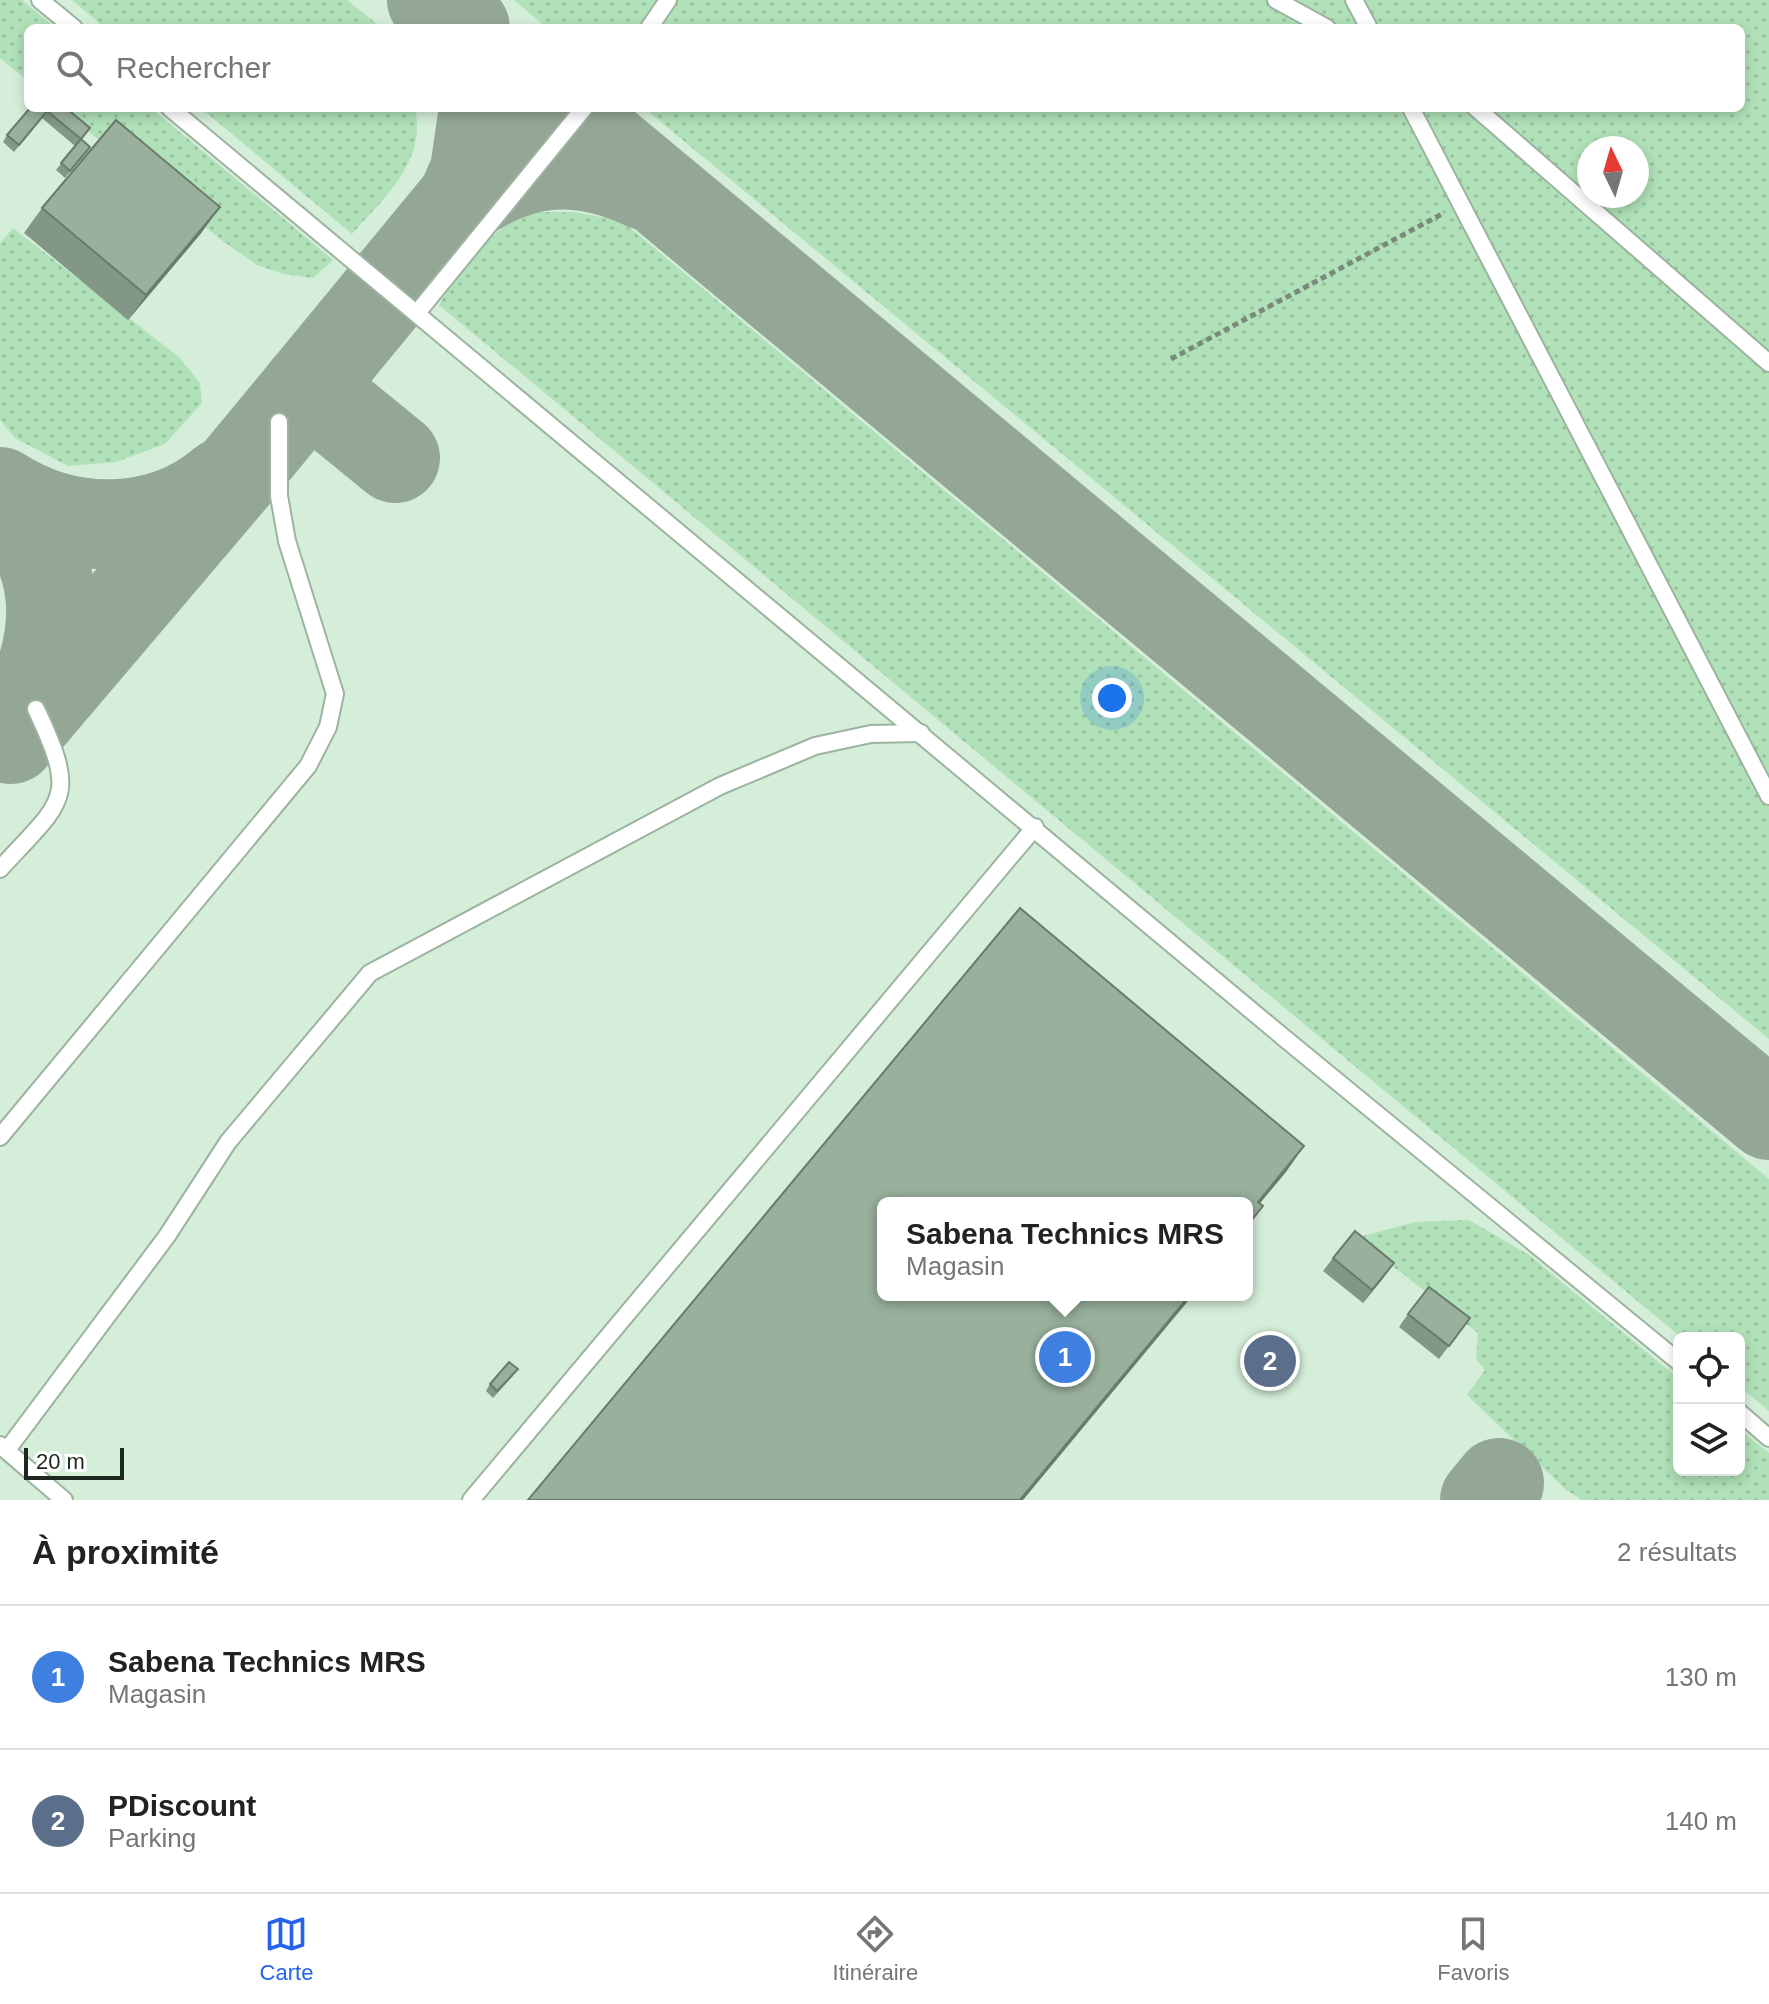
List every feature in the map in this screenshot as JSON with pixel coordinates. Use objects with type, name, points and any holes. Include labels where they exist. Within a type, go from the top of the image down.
[{"type":"lane","points":[[40,0],[69,24]]},
{"type":"lane","points":[[652,24],[668,0]]},
{"type":"lane","points":[[1276,0],[1320,24]]},
{"type":"lane","points":[[1354,0],[1367,24]]},
{"type":"lane","points":[[175,112],[1283,1037],[1673,1357]]},
{"type":"lane","points":[[417,313],[581,112]]},
{"type":"lane","points":[[1413,112],[1769,796]]},
{"type":"lane","points":[[1481,112],[1769,363]]},
{"type":"lane","points":[[0,1137],[308,766],[328,727],[335,694],[287,541],[279,496],[279,422]]},
{"type":"lane","points":[[0,869],[49,816],[61,794],[63,774],[36,709]]},
{"type":"lane","points":[[64,1500],[3,1448],[167,1236],[228,1142],[370,973],[720,786],[815,746],[871,734],[921,733]]},
{"type":"lane","points":[[471,1500],[1035,827]]},
{"type":"lane","points":[[1745,1417],[1769,1438]]},
{"type":"path","points":[[1171,359],[1462,203]]},
{"type":"green space","points":[[0,0],[22,0],[51,24],[24,24],[24,78],[0,58]]},
{"type":"green space","points":[[72,0],[347,0],[377,24],[100,24]]},
{"type":"green space","points":[[514,0],[1769,0],[1769,1039],[649,112],[1745,112],[1745,24],[542,24]]},
{"type":"green space","points":[[65,112],[156,112],[333,260],[313,278],[284,274],[257,265],[220,239]]},
{"type":"green space","points":[[206,112],[415,112],[415,145],[409,162],[389,192],[352,234]]},
{"type":"green space","points":[[574,212],[622,221],[1769,1179],[1769,1411],[1745,1391],[1745,1332],[1675,1332],[439,305],[455,279],[486,242],[524,215]]},
{"type":"green space","points":[[13,228],[179,357],[200,383],[202,403],[165,444],[116,462],[68,466],[15,438],[0,420],[0,243]]},
{"type":"green space","points":[[1469,1220],[1529,1255],[1673,1374],[1673,1476],[1745,1476],[1745,1434],[1769,1453],[1769,1500],[1582,1500],[1565,1489],[1467,1395],[1485,1370],[1476,1359],[1478,1333],[1366,1245],[1363,1236],[1415,1222]]},
{"type":"building","points":[[27,112],[46,112],[19,145],[7,135]]},
{"type":"building","points":[[48,112],[71,112],[90,128],[81,139]]},
{"type":"building","points":[[116,120],[220,207],[146,295],[42,208]]},
{"type":"building","points":[[81,139],[90,147],[70,171],[61,163]]},
{"type":"building","points":[[1020,908],[1304,1146],[1258,1202],[1263,1206],[1253,1218],[1253,1197],[877,1197],[877,1301],[1185,1301],[1020,1500],[528,1500]]},
{"type":"building","points":[[1355,1231],[1394,1263],[1372,1290],[1333,1258]]},
{"type":"building","points":[[1429,1287],[1470,1318],[1449,1346],[1408,1314]]},
{"type":"building","points":[[509,1362],[518,1369],[497,1391],[490,1384]]},
{"type":"taxiway","points":[[432,0],[460,24]]},
{"type":"taxiway","points":[[463,199],[475,171],[483,112]]},
{"type":"taxiway","points":[[565,112],[1769,1115]]},
{"type":"taxiway","points":[[11,739],[243,466],[463,199],[508,175],[552,165],[597,168],[645,185]]},
{"type":"taxiway","points":[[308,387],[395,458]]},
{"type":"taxiway","points":[[0,492],[55,517],[84,523],[113,524],[143,521],[171,513],[198,501],[223,483]]},
{"type":"taxiway","points":[[0,496],[21,520],[36,546],[46,572],[51,599],[46,655],[24,712]]},
{"type":"taxiway","points":[[1485,1500],[1499,1483]]},
{"type":"place","name":"Sabena Technics MRS","points":[[1065,1357]]},
{"type":"place","name":"PDiscount","points":[[1270,1361]]}]
